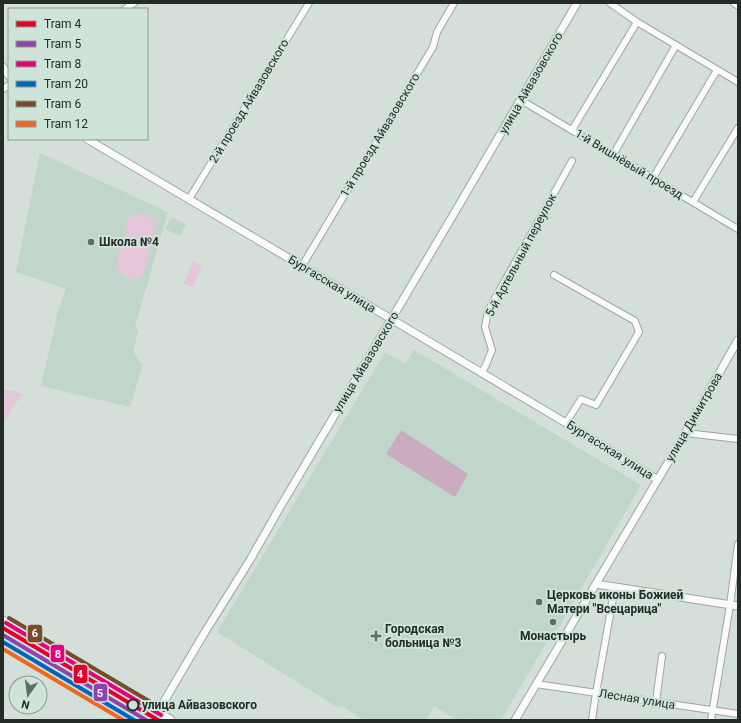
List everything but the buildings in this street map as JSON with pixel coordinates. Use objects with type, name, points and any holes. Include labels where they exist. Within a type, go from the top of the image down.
[{"type":"main road","points":[[3,621],[156,716],[170,720]]},
{"type":"main road","points":[[3,638],[142,720]]},
{"type":"street","name":"2-й проезд Айвазовского","points":[[189,199],[309,3]]},
{"type":"street","name":"1-й проезд Айвазовского","points":[[302,266],[433,47],[437,32],[454,3]]},
{"type":"street","name":"улица Айвазовского","points":[[156,716],[392,320],[577,3]]},
{"type":"street","points":[[610,3],[637,22],[738,82]]},
{"type":"street","points":[[734,3],[738,6]]},
{"type":"street","points":[[572,130],[637,22]]},
{"type":"street","points":[[613,155],[676,44]]},
{"type":"street","points":[[653,178],[718,70]]},
{"type":"street","name":"1-й Вишнёвый проезд","points":[[521,100],[693,202],[737,225]]},
{"type":"street","points":[[693,202],[738,128]]},
{"type":"street","name":"Бургасская улица","points":[[89,140],[566,423],[658,480]]},
{"type":"street","name":"5-й Артельный переулок","points":[[481,373],[492,350],[485,327],[488,311],[572,161]]},
{"type":"street","points":[[554,275],[635,321],[639,332],[596,405],[581,399],[566,423]]},
{"type":"street","name":"улица Димитрова","points":[[515,720],[686,433],[738,340]]},
{"type":"street","points":[[686,433],[738,439]]},
{"type":"street","points":[[711,720],[730,605],[738,544]]},
{"type":"street","points":[[596,584],[738,606]]},
{"type":"street","points":[[592,720],[615,587]]},
{"type":"street","points":[[656,702],[662,656]]},
{"type":"street","name":"Лесная улица","points":[[536,684],[738,714]]},
{"type":"shaded area","name":"Школа №4","points":[[40,153],[168,212],[135,327],[138,331],[133,353],[143,365],[130,407],[41,386],[59,307],[66,289],[16,272]]},
{"type":"shaded area","points":[[137,214],[148,216],[156,225],[144,272],[137,279],[129,279],[121,274],[116,265],[129,217]]},
{"type":"shaded area","points":[[172,217],[186,224],[180,236],[165,229]]},
{"type":"shaded area","points":[[193,261],[202,266],[193,287],[184,284]]},
{"type":"shaded area","points":[[414,350],[641,485],[558,629],[554,630],[501,720],[472,720],[469,718],[468,720],[457,720],[434,706],[426,720],[364,720],[341,706],[337,707],[217,632],[385,352],[405,364]]},
{"type":"shaded area","points":[[3,389],[25,394],[18,400],[3,423]]},
{"type":"shaded area","points":[[401,430],[468,474],[455,497],[386,454]]},
{"type":"tram line","name":"6","points":[[9,618],[164,710]]},
{"type":"tram line","name":"8","points":[[6,623],[161,715]]},
{"type":"tram line","name":"4","points":[[3,628],[158,720]]},
{"type":"tram line","name":"5","points":[[3,635],[146,720]]},
{"type":"tram line","name":"20","points":[[3,642],[134,720]]},
{"type":"tram line","name":"12","points":[[3,649],[123,720]]},
{"type":"place","name":"Школа №4","points":[[91,242]]},
{"type":"place","name":"Церковь иконы Божией Матери \"Всецарица\"","points":[[539,602]]},
{"type":"place","name":"Монастырь","points":[[553,622]]},
{"type":"place","name":"Городская больница №3","points":[[376,636]]},
{"type":"place","name":"улица Айвазовского","points":[[133,705]]}]
